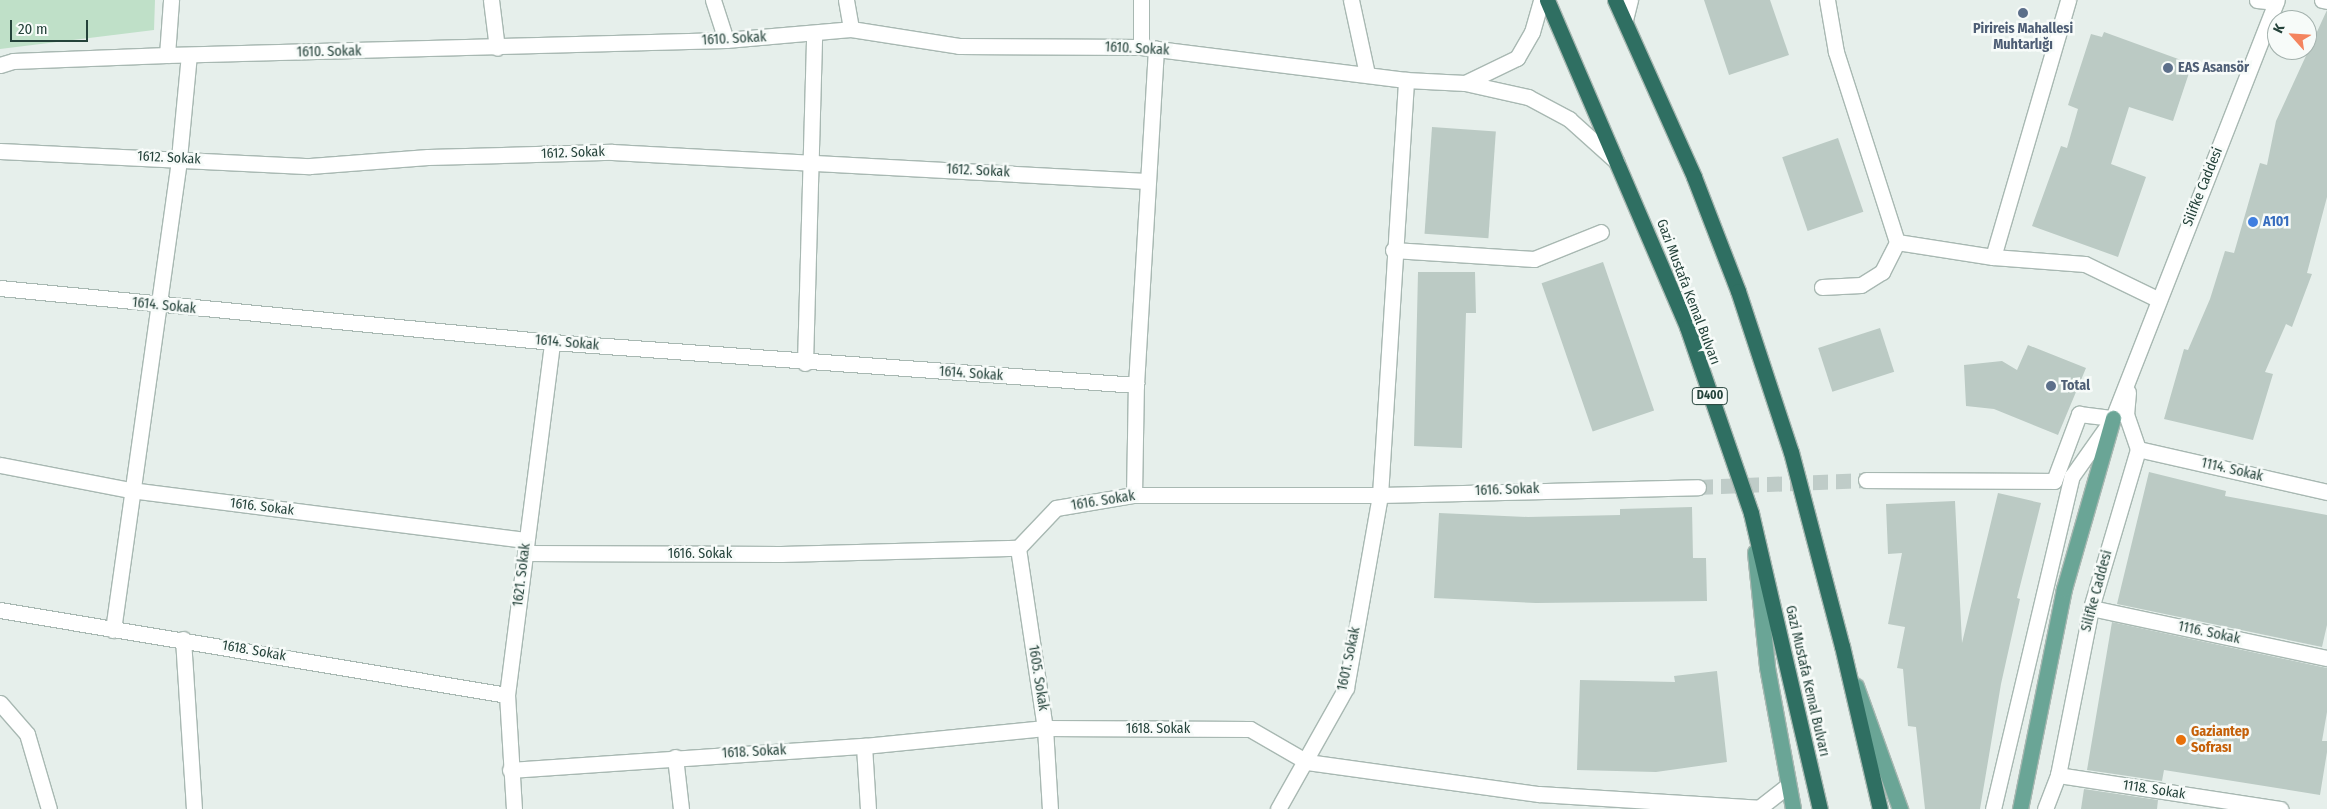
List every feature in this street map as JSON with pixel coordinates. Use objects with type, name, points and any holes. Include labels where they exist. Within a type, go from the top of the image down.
[{"type":"highway","name":"Gazi Mustafa Kemal Bulvarı","points":[[1547,0],[1619,164],[1686,327],[1751,513],[1820,809]]},
{"type":"highway","points":[[1615,0],[1694,177],[1738,291],[1791,452],[1842,646],[1880,809]]},
{"type":"main road","points":[[2020,809],[2064,589],[2113,418]]},
{"type":"main road","points":[[1751,513],[1767,667],[1793,809]]},
{"type":"main road","points":[[1842,646],[1900,809]]},
{"type":"street","points":[[168,55],[170,0]]},
{"type":"street","points":[[491,0],[498,48]]},
{"type":"street","points":[[712,0],[726,40]]},
{"type":"street","points":[[846,0],[851,29]]},
{"type":"street","points":[[1134,495],[1136,385],[1146,181],[1148,48],[1140,0]]},
{"type":"street","points":[[1350,0],[1367,74]]},
{"type":"street","points":[[1465,83],[1517,58],[1532,32],[1541,0]]},
{"type":"street","points":[[1625,20],[1630,0]]},
{"type":"street","points":[[1822,287],[1861,285],[1882,272],[1898,242],[1836,52],[1827,0]]},
{"type":"street","points":[[1993,257],[2060,16],[2068,0]]},
{"type":"street","points":[[2257,0],[2277,1]]},
{"type":"street","points":[[2322,0],[2327,1]]},
{"type":"street","name":"Silifke Caddesi","points":[[1993,809],[2072,476],[2113,418],[2277,1]]},
{"type":"street","name":"1610. Sokak","points":[[0,65],[14,61],[168,55],[498,48],[726,40],[814,34],[851,29],[959,46],[1148,48],[1406,80],[1465,83],[1528,97],[1569,119],[1619,164]]},
{"type":"street","points":[[805,363],[813,161],[814,34]]},
{"type":"street","points":[[113,630],[130,490],[179,158],[189,55]]},
{"type":"street","name":"1601. Sokak","points":[[1278,809],[1307,762],[1346,688],[1380,495],[1393,250],[1406,80]]},
{"type":"street","name":"1612. Sokak","points":[[0,151],[179,158],[310,166],[428,157],[612,152],[813,161],[1146,181]]},
{"type":"street","points":[[1393,250],[1534,259],[1601,232]]},
{"type":"street","points":[[1898,242],[1993,257],[2085,264],[2158,300]]},
{"type":"street","name":"1614. Sokak","points":[[0,288],[156,305],[552,342],[805,363],[1136,385]]},
{"type":"street","name":"1621. Sokak","points":[[514,809],[510,770],[507,695],[552,342]]},
{"type":"street","name":"Silifke Caddesi","points":[[2045,809],[2058,775],[2091,608],[2138,449],[2126,416],[2130,374]]},
{"type":"street","points":[[1866,480],[2054,480],[2078,414],[2113,418]]},
{"type":"street","name":"1114. Sokak","points":[[2138,449],[2327,492]]},
{"type":"street","name":"1616. Sokak","points":[[0,464],[130,490],[526,546],[781,554],[1018,548],[1056,508],[1134,495],[1380,495],[1698,487]]},
{"type":"street","name":"1605. Sokak","points":[[1018,548],[1045,728],[1050,809]]},
{"type":"street","name":"1116. Sokak","points":[[2091,608],[2327,658]]},
{"type":"street","name":"1618. Sokak","points":[[0,610],[113,630],[183,639],[507,695]]},
{"type":"street","points":[[183,639],[194,809]]},
{"type":"street","points":[[1,705],[27,734],[49,809]]},
{"type":"street","name":"1618. Sokak","points":[[510,770],[675,757],[864,746],[1045,728],[1250,729],[1307,762],[1539,794],[1759,808],[1788,785]]},
{"type":"street","points":[[864,746],[868,809]]},
{"type":"street","points":[[675,757],[681,809]]},
{"type":"street","name":"1118. Sokak","points":[[2058,775],[2280,809]]},
{"type":"green space","points":[[0,0],[155,0],[154,30],[0,49]]},
{"type":"building","points":[[1704,0],[1770,0],[1789,55],[1729,75]]},
{"type":"building","points":[[2327,10],[2327,197],[2307,273],[2312,274],[2292,327],[2286,324],[2265,372],[2273,374],[2253,440],[2164,419],[2184,349],[2188,350],[2210,299],[2225,251],[2234,253],[2260,163],[2267,165],[2276,121],[2304,60],[2317,60],[2317,32]]},
{"type":"building","points":[[2104,32],[2192,64],[2173,121],[2129,107],[2111,164],[2146,177],[2118,257],[2032,226],[2061,146],[2067,148],[2078,109],[2068,105],[2091,34],[2102,37]]},
{"type":"building","points":[[1432,127],[1496,131],[1488,238],[1425,234]]},
{"type":"building","points":[[1838,138],[1863,212],[1808,231],[1782,157]]},
{"type":"building","points":[[1603,262],[1654,410],[1593,432],[1542,283]]},
{"type":"building","points":[[1418,272],[1475,272],[1476,313],[1466,313],[1462,448],[1414,446]]},
{"type":"building","points":[[1880,328],[1894,372],[1832,392],[1818,348]]},
{"type":"building","points":[[2028,345],[2086,368],[2058,435],[1994,409],[1966,406],[1964,365],[2002,361],[2017,370]]},
{"type":"building","points":[[2149,472],[2226,491],[2225,496],[2327,515],[2327,625],[2322,647],[2117,604]]},
{"type":"building","points":[[1998,493],[2041,503],[2017,598],[2020,599],[2001,684],[1980,809],[1925,809],[1916,727],[1908,726],[1903,669],[1897,668],[1905,627],[1888,624],[1902,553],[1888,554],[1886,504],[1955,501],[1962,643]]},
{"type":"building","points":[[1692,507],[1693,558],[1706,558],[1707,601],[1536,603],[1434,598],[1439,513],[1528,517],[1620,515],[1620,509]]},
{"type":"building","points":[[2112,622],[2327,668],[2327,712],[2322,741],[2327,741],[2327,752],[2320,795],[2164,770],[2162,781],[2087,770]]},
{"type":"building","points":[[1717,671],[1727,762],[1656,772],[1577,770],[1580,680],[1675,682],[1674,676]]},
{"type":"building","points":[[2084,789],[2158,800],[2157,809],[2081,809]]},
{"type":"tunnel","points":[[1698,487],[1866,480]]},
{"type":"place","name":"Pirireis Mahallesi Muhtarlığı","points":[[2023,13]]},
{"type":"place","name":"EAS Asansör","points":[[2168,68]]},
{"type":"place","name":"A101","points":[[2253,222]]},
{"type":"place","name":"Total","points":[[2051,386]]},
{"type":"place","name":"Gaziantep Sofrası","points":[[2181,740]]}]
